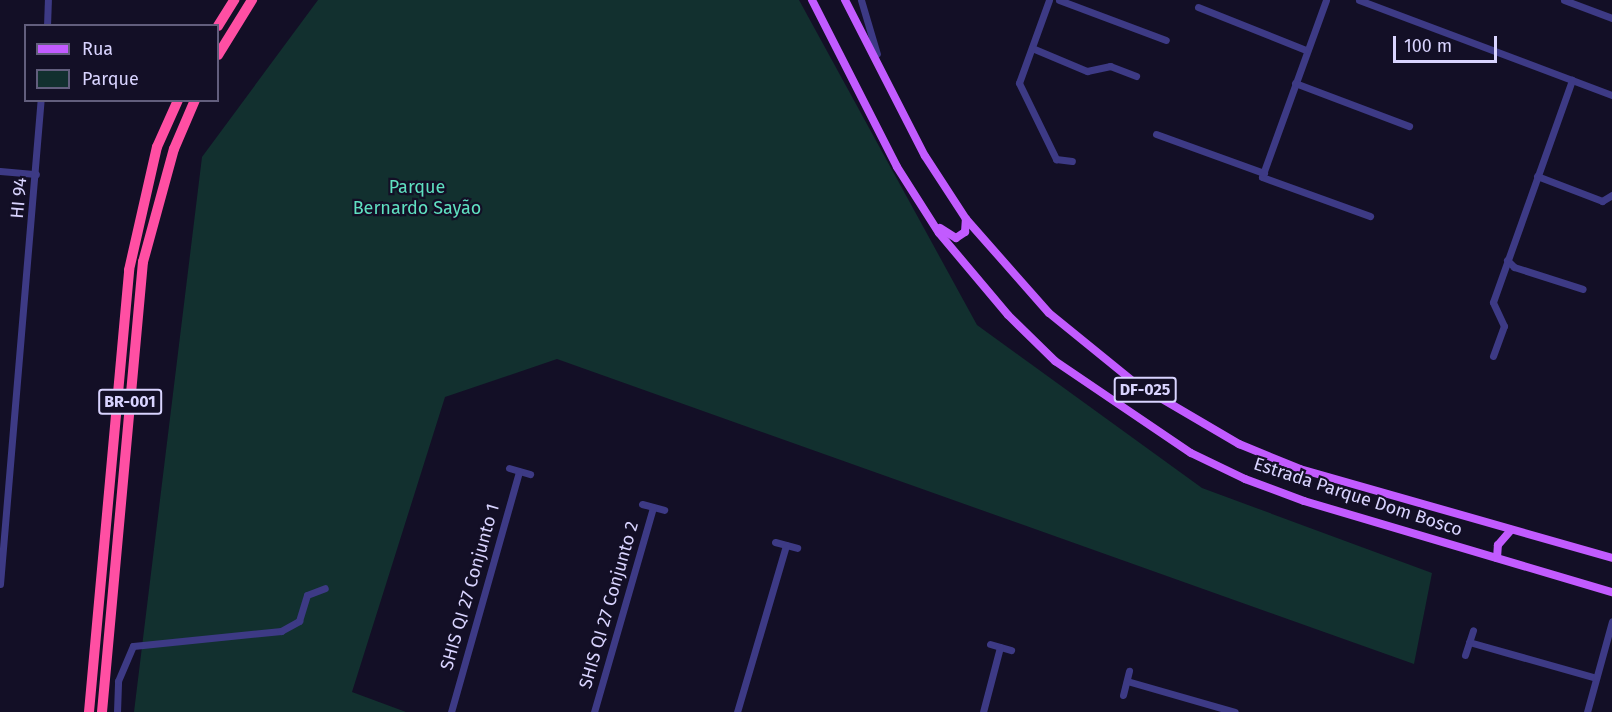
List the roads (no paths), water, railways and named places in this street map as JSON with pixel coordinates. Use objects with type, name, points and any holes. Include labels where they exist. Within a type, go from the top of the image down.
[{"type":"highway","points":[[219,24],[234,0]]},
{"type":"highway","points":[[219,53],[252,0]]},
{"type":"highway","name":"BR-001","points":[[88,712],[129,270],[157,147],[177,102]]},
{"type":"highway","name":"BR-001","points":[[103,710],[143,262],[174,149],[194,102]]},
{"type":"main road","name":"Estrada Parque Dom Bosco","points":[[813,0],[897,167],[924,210],[956,256],[1055,361],[1191,453],[1304,501],[1612,592]]},
{"type":"main road","name":"Estrada Parque Dom Bosco","points":[[845,0],[887,82],[966,219],[1049,313],[1135,383],[1189,417],[1300,470],[1612,558]]},
{"type":"main road","points":[[924,210],[951,237],[961,236],[966,219]]},
{"type":"main road","points":[[1497,558],[1498,545],[1511,530]]},
{"type":"street","points":[[46,24],[48,0]]},
{"type":"street","points":[[861,0],[887,82]]},
{"type":"street","points":[[1049,0],[1019,83],[1056,159],[1072,161]]},
{"type":"street","points":[[1059,0],[1166,40]]},
{"type":"street","points":[[1263,175],[1306,50],[1326,0]]},
{"type":"street","points":[[1359,0],[1612,95]]},
{"type":"street","points":[[1564,0],[1612,18]]},
{"type":"street","points":[[1198,7],[1306,50]]},
{"type":"street","points":[[1032,48],[1087,71],[1110,66],[1136,76]]},
{"type":"street","points":[[1493,356],[1503,326],[1492,302],[1572,80]]},
{"type":"street","points":[[1295,83],[1409,126]]},
{"type":"street","name":"HI 94","points":[[0,584],[41,102]]},
{"type":"street","points":[[1156,134],[1370,216]]},
{"type":"street","points":[[0,171],[36,174]]},
{"type":"street","points":[[1537,176],[1602,201],[1612,195]]},
{"type":"street","points":[[1507,260],[1514,267],[1583,289]]},
{"type":"street","points":[[509,468],[530,474]]},
{"type":"street","name":"SHIS QI 27 Conjunto 1","points":[[451,712],[519,471]]},
{"type":"street","points":[[642,504],[663,510]]},
{"type":"street","name":"SHIS QI 27 Conjunto 2","points":[[594,712],[653,507]]},
{"type":"street","points":[[776,542],[797,548]]},
{"type":"street","points":[[737,712],[786,545]]},
{"type":"street","points":[[117,712],[118,681],[133,646],[281,631],[299,621],[307,595],[325,588]]},
{"type":"street","points":[[1587,712],[1612,621]]},
{"type":"street","points":[[1465,655],[1473,630]]},
{"type":"street","points":[[1469,642],[1596,678]]},
{"type":"street","points":[[990,644],[1011,650]]},
{"type":"street","points":[[983,712],[1000,647]]},
{"type":"street","points":[[1123,695],[1129,671]]},
{"type":"street","points":[[1126,681],[1235,712]]},
{"type":"park label","name":"Parque Bernardo Sayão","points":[[417,198]]}]
